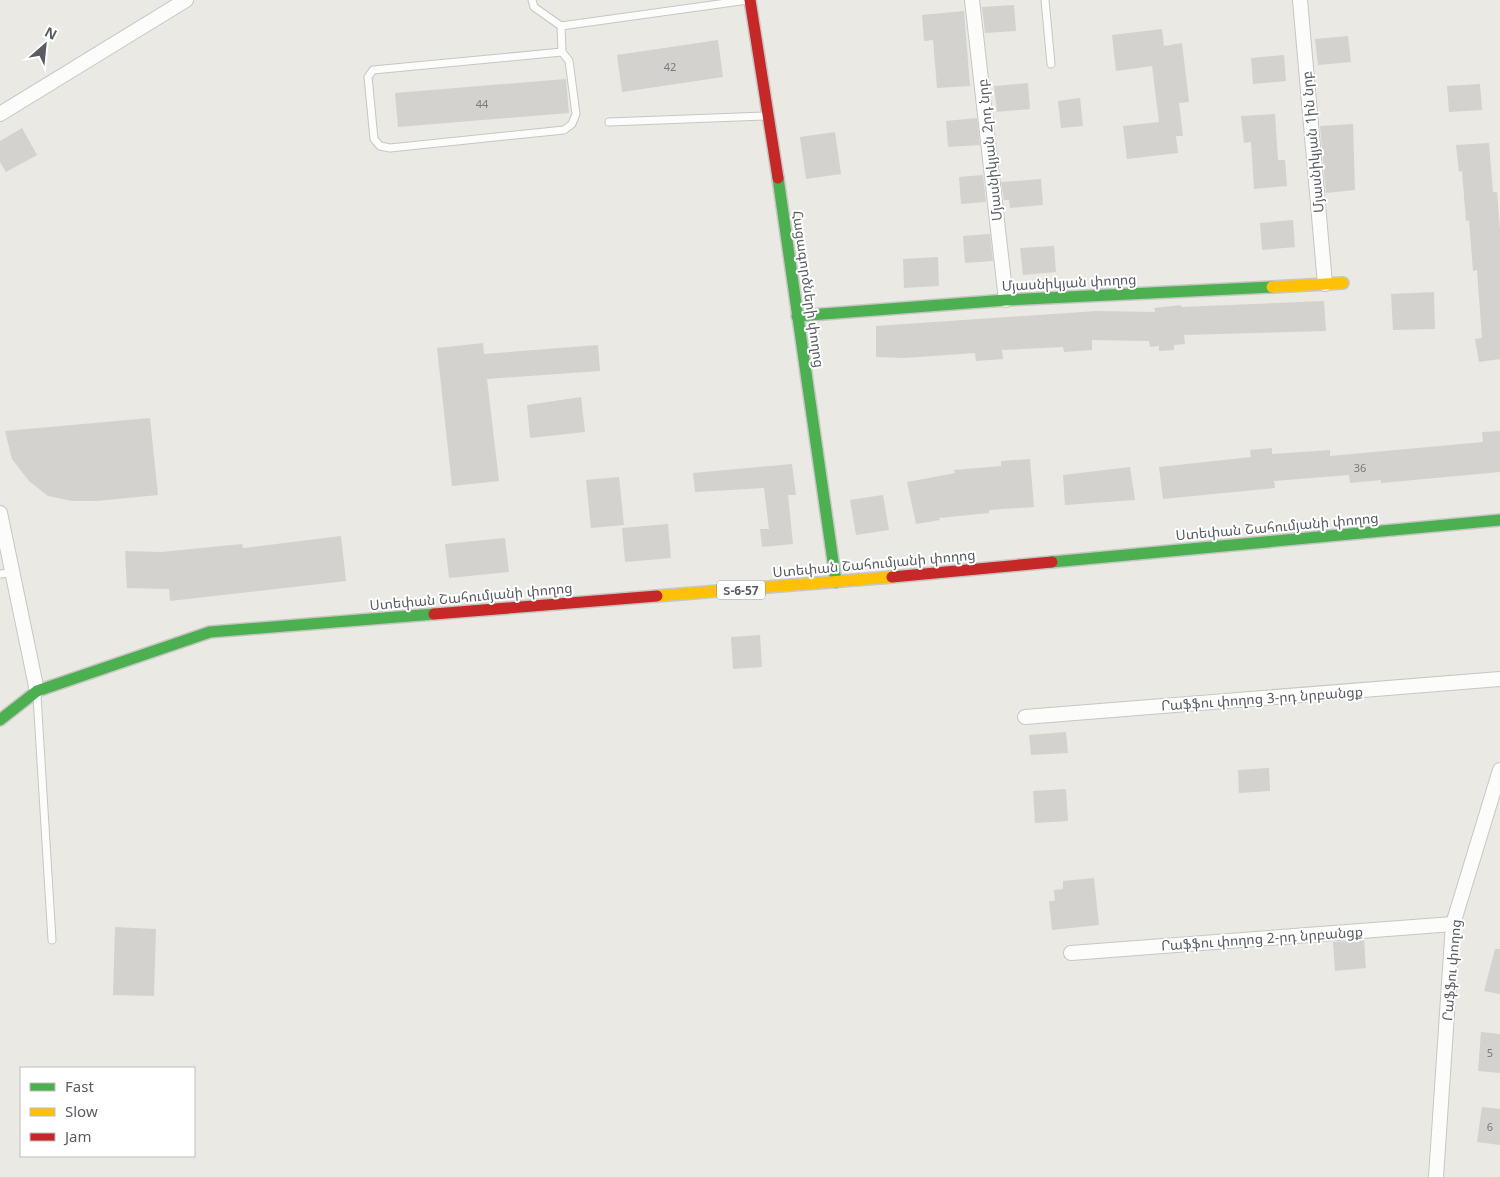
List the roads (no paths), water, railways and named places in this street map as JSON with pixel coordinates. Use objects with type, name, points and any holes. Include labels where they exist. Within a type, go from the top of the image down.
[{"type":"main road","name":"Հացագործների փողոց","points":[[750,0],[769,116],[836,582]]},
{"type":"main road","name":"Մյասնիկյան փողոց","points":[[797,316],[1006,300],[1343,283]]},
{"type":"main road","name":"Ստեփան Շահումյանի փողոց","points":[[0,720],[37,691],[210,632],[836,582],[1500,520]]},
{"type":"street","points":[[0,114],[186,0]]},
{"type":"street","name":"Մյասնիկյան 2րդ նրբ","points":[[972,0],[1006,300]]},
{"type":"street","name":"Մյասնիկյան 1ին նրբ","points":[[1300,0],[1324,284]]},
{"type":"street","points":[[0,513],[6,573],[37,691]]},
{"type":"street","name":"Րաֆֆու փողոց 3-րդ նրբանցք","points":[[1025,716],[1500,679]]},
{"type":"street","name":"Րաֆֆու փողոց","points":[[1436,1177],[1453,924],[1500,770]]},
{"type":"street","name":"Րաֆֆու փողոց 2-րդ նրբանցք","points":[[1071,953],[1453,924]]},
{"type":"lane","points":[[532,0],[534,7],[561,26],[750,0]]},
{"type":"lane","points":[[1045,0],[1052,64]]},
{"type":"lane","points":[[561,26],[562,52],[570,61],[576,114],[572,124],[564,130],[390,148],[380,146],[374,139],[368,77],[373,70],[562,52]]},
{"type":"lane","points":[[609,122],[769,116]]},
{"type":"lane","points":[[37,691],[52,940]]}]
